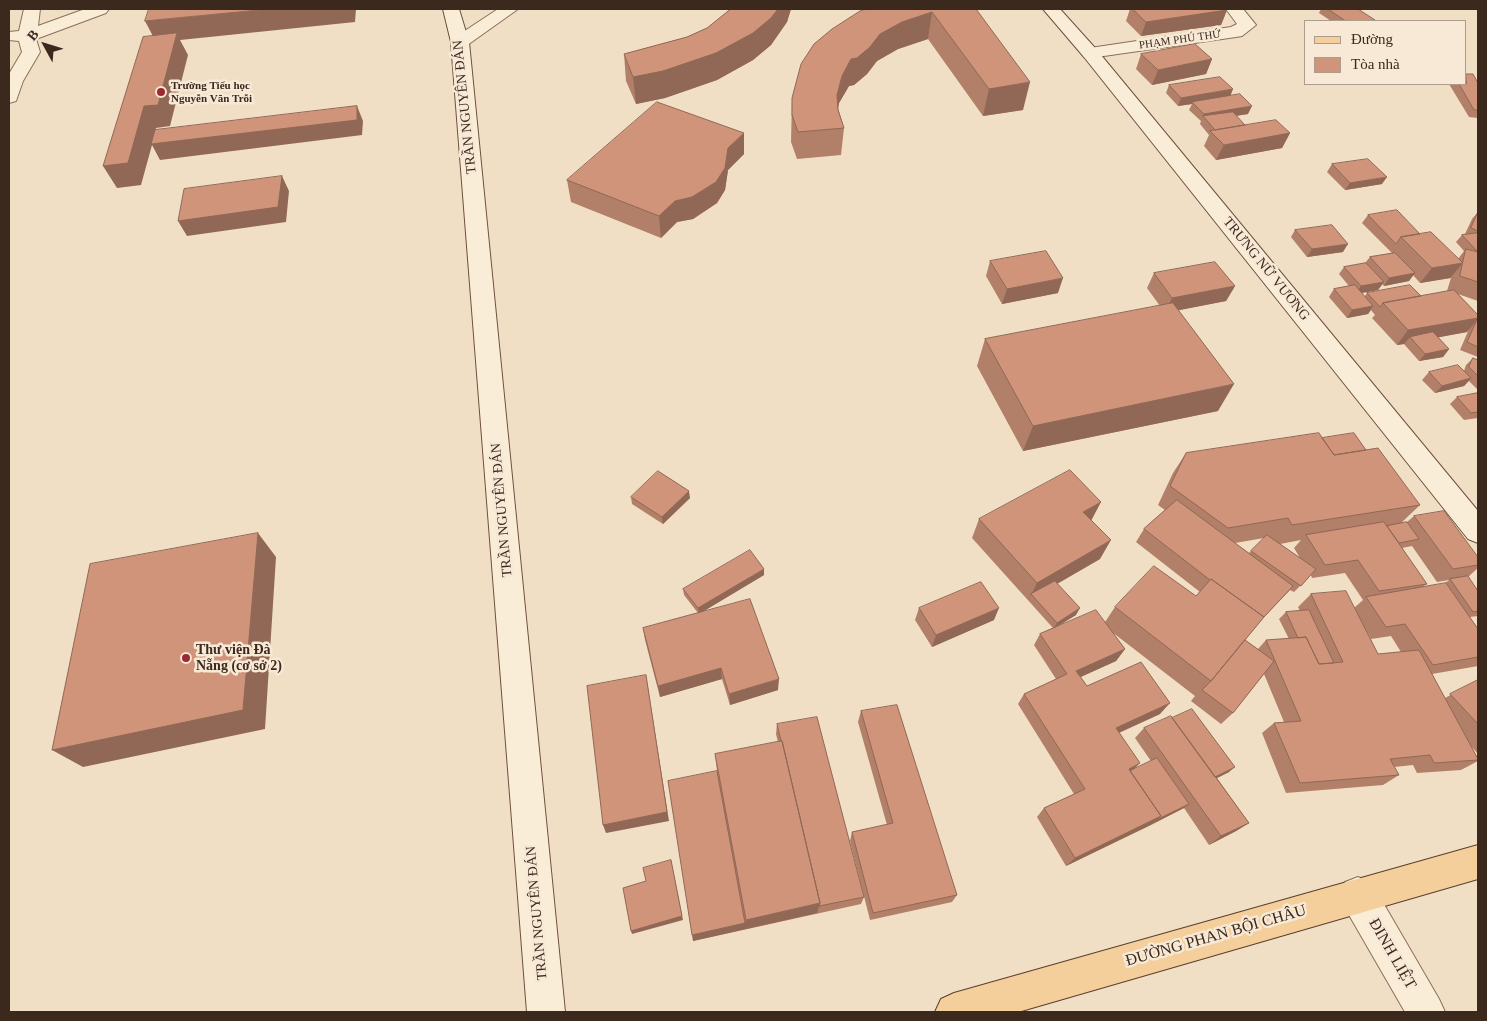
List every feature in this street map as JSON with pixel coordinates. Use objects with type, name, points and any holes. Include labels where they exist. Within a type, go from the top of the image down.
[{"type":"main road","name":"ĐƯỜNG PHAN BỘI CHÂU","points":[[954,1012],[1478,862]]},
{"type":"street","points":[[9,97],[14,81],[31,52],[27,36],[32,9]]},
{"type":"street","points":[[9,35],[27,36],[100,9]]},
{"type":"street","name":"TRẦN NGUYÊN ĐÁN","points":[[451,9],[460,42],[546,1012]]},
{"type":"street","points":[[460,42],[509,9]]},
{"type":"street","name":"TRƯNG NỮ VƯƠNG","points":[[1051,9],[1090,52],[1478,531]]},
{"type":"street","name":"PHẠM PHÚ THỨ","points":[[1090,52],[1236,32],[1247,25],[1234,9]]},
{"type":"street","name":"ĐINH LIỆT","points":[[1358,895],[1426,1012]]},
{"type":"building","points":[[149,9],[269,9],[145,21]]},
{"type":"building","points":[[731,9],[778,9],[771,18],[753,33],[716,53],[663,71],[633,77],[624,54],[687,37],[707,28]]},
{"type":"building","points":[[867,9],[976,9],[1030,82],[989,89],[932,12],[902,22],[880,34],[870,47],[857,58],[851,59],[842,76],[837,95],[838,110],[844,128],[798,132],[792,115],[792,98],[801,64],[814,44],[832,29],[860,11]]},
{"type":"building","points":[[1133,9],[1226,9],[1227,10],[1146,22]]},
{"type":"building","points":[[1328,9],[1358,9],[1375,20],[1344,20]]},
{"type":"building","points":[[177,33],[158,105],[144,106],[128,163],[103,166],[143,37]]},
{"type":"building","points":[[1195,44],[1212,59],[1158,70],[1141,54]]},
{"type":"building","points":[[1467,74],[1473,74],[1478,83],[1478,110],[1474,110],[1460,85],[1467,85]]},
{"type":"building","points":[[1220,77],[1233,89],[1181,98],[1169,85]]},
{"type":"building","points":[[1240,94],[1252,106],[1204,114],[1192,102]]},
{"type":"building","points":[[657,102],[744,133],[728,148],[725,168],[716,182],[692,197],[675,201],[659,216],[567,180]]},
{"type":"building","points":[[357,106],[357,120],[151,144],[155,130]]},
{"type":"building","points":[[1233,112],[1245,125],[1215,130],[1203,116]]},
{"type":"building","points":[[1276,120],[1290,133],[1224,145],[1210,131]]},
{"type":"building","points":[[1368,159],[1387,177],[1350,183],[1332,164]]},
{"type":"building","points":[[282,176],[278,207],[178,221],[184,189]]},
{"type":"building","points":[[1397,210],[1420,234],[1401,237],[1396,244],[1368,215]]},
{"type":"building","points":[[1478,212],[1478,231],[1471,228]]},
{"type":"building","points":[[1332,225],[1348,244],[1312,249],[1295,230]]},
{"type":"building","points":[[1431,232],[1463,263],[1432,268],[1401,237]]},
{"type":"building","points":[[1478,233],[1478,252],[1462,235]]},
{"type":"building","points":[[1466,249],[1478,252],[1478,282],[1460,276]]},
{"type":"building","points":[[1046,251],[1063,278],[1007,289],[990,261]]},
{"type":"building","points":[[1395,253],[1415,273],[1389,278],[1370,257]]},
{"type":"building","points":[[1215,262],[1235,286],[1172,298],[1154,273]]},
{"type":"building","points":[[1366,263],[1384,282],[1361,286],[1344,267]]},
{"type":"building","points":[[1355,285],[1373,306],[1352,310],[1334,289]]},
{"type":"building","points":[[1410,285],[1421,296],[1383,303],[1380,307],[1367,293]]},
{"type":"building","points":[[1454,290],[1478,315],[1478,318],[1408,330],[1383,303]]},
{"type":"building","points":[[1173,303],[1234,384],[1033,426],[985,339]]},
{"type":"building","points":[[1478,319],[1478,347],[1467,342]]},
{"type":"building","points":[[1433,332],[1449,349],[1425,354],[1410,337]]},
{"type":"building","points":[[1473,358],[1478,360],[1478,376],[1469,367]]},
{"type":"building","points":[[1458,365],[1471,378],[1442,386],[1429,372]]},
{"type":"building","points":[[1478,393],[1478,412],[1471,413],[1457,397]]},
{"type":"building","points":[[1319,433],[1334,455],[1378,448],[1420,505],[1292,525],[1288,518],[1228,528],[1170,486],[1186,453]]},
{"type":"building","points":[[1354,433],[1366,450],[1334,455],[1322,438]]},
{"type":"building","points":[[1070,470],[1101,502],[1083,512],[1111,540],[1037,583],[979,519]]},
{"type":"building","points":[[658,471],[689,491],[662,517],[631,497]]},
{"type":"building","points":[[1177,500],[1293,586],[1264,617],[1210,580],[1144,529]]},
{"type":"building","points":[[1444,511],[1478,557],[1478,565],[1453,569],[1414,516]]},
{"type":"building","points":[[1384,522],[1427,584],[1379,591],[1358,560],[1325,565],[1306,535]]},
{"type":"building","points":[[1407,522],[1419,539],[1399,543],[1387,526]]},
{"type":"building","name":"Thư viện Đà Nẵng (cơ sở 2)","points":[[258,533],[243,710],[52,750],[90,564]]},
{"type":"building","points":[[1267,535],[1316,569],[1301,586],[1251,551]]},
{"type":"building","points":[[750,550],[764,569],[698,608],[683,589]]},
{"type":"building","points":[[1154,566],[1196,596],[1211,579],[1264,617],[1211,681],[1115,607]]},
{"type":"building","points":[[1468,576],[1478,591],[1478,611],[1473,612],[1450,579]]},
{"type":"building","points":[[1055,581],[1080,608],[1057,623],[1031,594]]},
{"type":"building","points":[[981,582],[999,608],[936,635],[919,608]]},
{"type":"building","points":[[1446,583],[1478,629],[1478,657],[1433,665],[1405,624],[1386,627],[1366,597]]},
{"type":"building","points":[[1346,591],[1378,654],[1419,650],[1478,760],[1434,763],[1430,755],[1390,759],[1399,775],[1300,783],[1274,723],[1301,721],[1266,640],[1306,637],[1319,664],[1343,662],[1311,594]]},
{"type":"building","points":[[750,599],[779,679],[729,694],[721,668],[658,686],[643,628]]},
{"type":"building","points":[[1096,610],[1125,649],[1076,671],[1087,686],[1141,662],[1170,703],[1116,728],[1140,763],[1129,769],[1161,816],[1075,858],[1044,808],[1085,789],[1024,694],[1067,674],[1040,634]]},
{"type":"building","points":[[1309,610],[1334,663],[1319,664],[1306,637],[1298,638],[1286,612]]},
{"type":"building","points":[[1245,640],[1274,661],[1233,713],[1202,690]]},
{"type":"building","points":[[646,675],[667,812],[603,825],[587,686]]},
{"type":"building","points":[[1478,680],[1478,724],[1450,694]]},
{"type":"building","points":[[897,705],[957,895],[873,913],[852,832],[893,823],[861,711]]},
{"type":"building","points":[[1192,709],[1235,767],[1215,777],[1172,718]]},
{"type":"building","points":[[1171,716],[1249,823],[1221,836],[1144,728]]},
{"type":"building","points":[[817,717],[864,897],[819,906],[820,903],[777,724]]},
{"type":"building","points":[[782,741],[820,903],[746,920],[715,754]]},
{"type":"building","points":[[1157,758],[1189,804],[1156,820],[1161,816],[1130,771]]},
{"type":"building","points":[[717,771],[745,923],[692,935],[668,781]]},
{"type":"building","points":[[671,860],[682,916],[631,931],[623,888],[646,881],[643,868]]},
{"type":"place","name":"Trường Tiểu học Nguyễn Văn Trỗi","points":[[161,92]]},
{"type":"place","name":"Thư viện Đà Nẵng (cơ sở 2)","points":[[186,658]]}]
